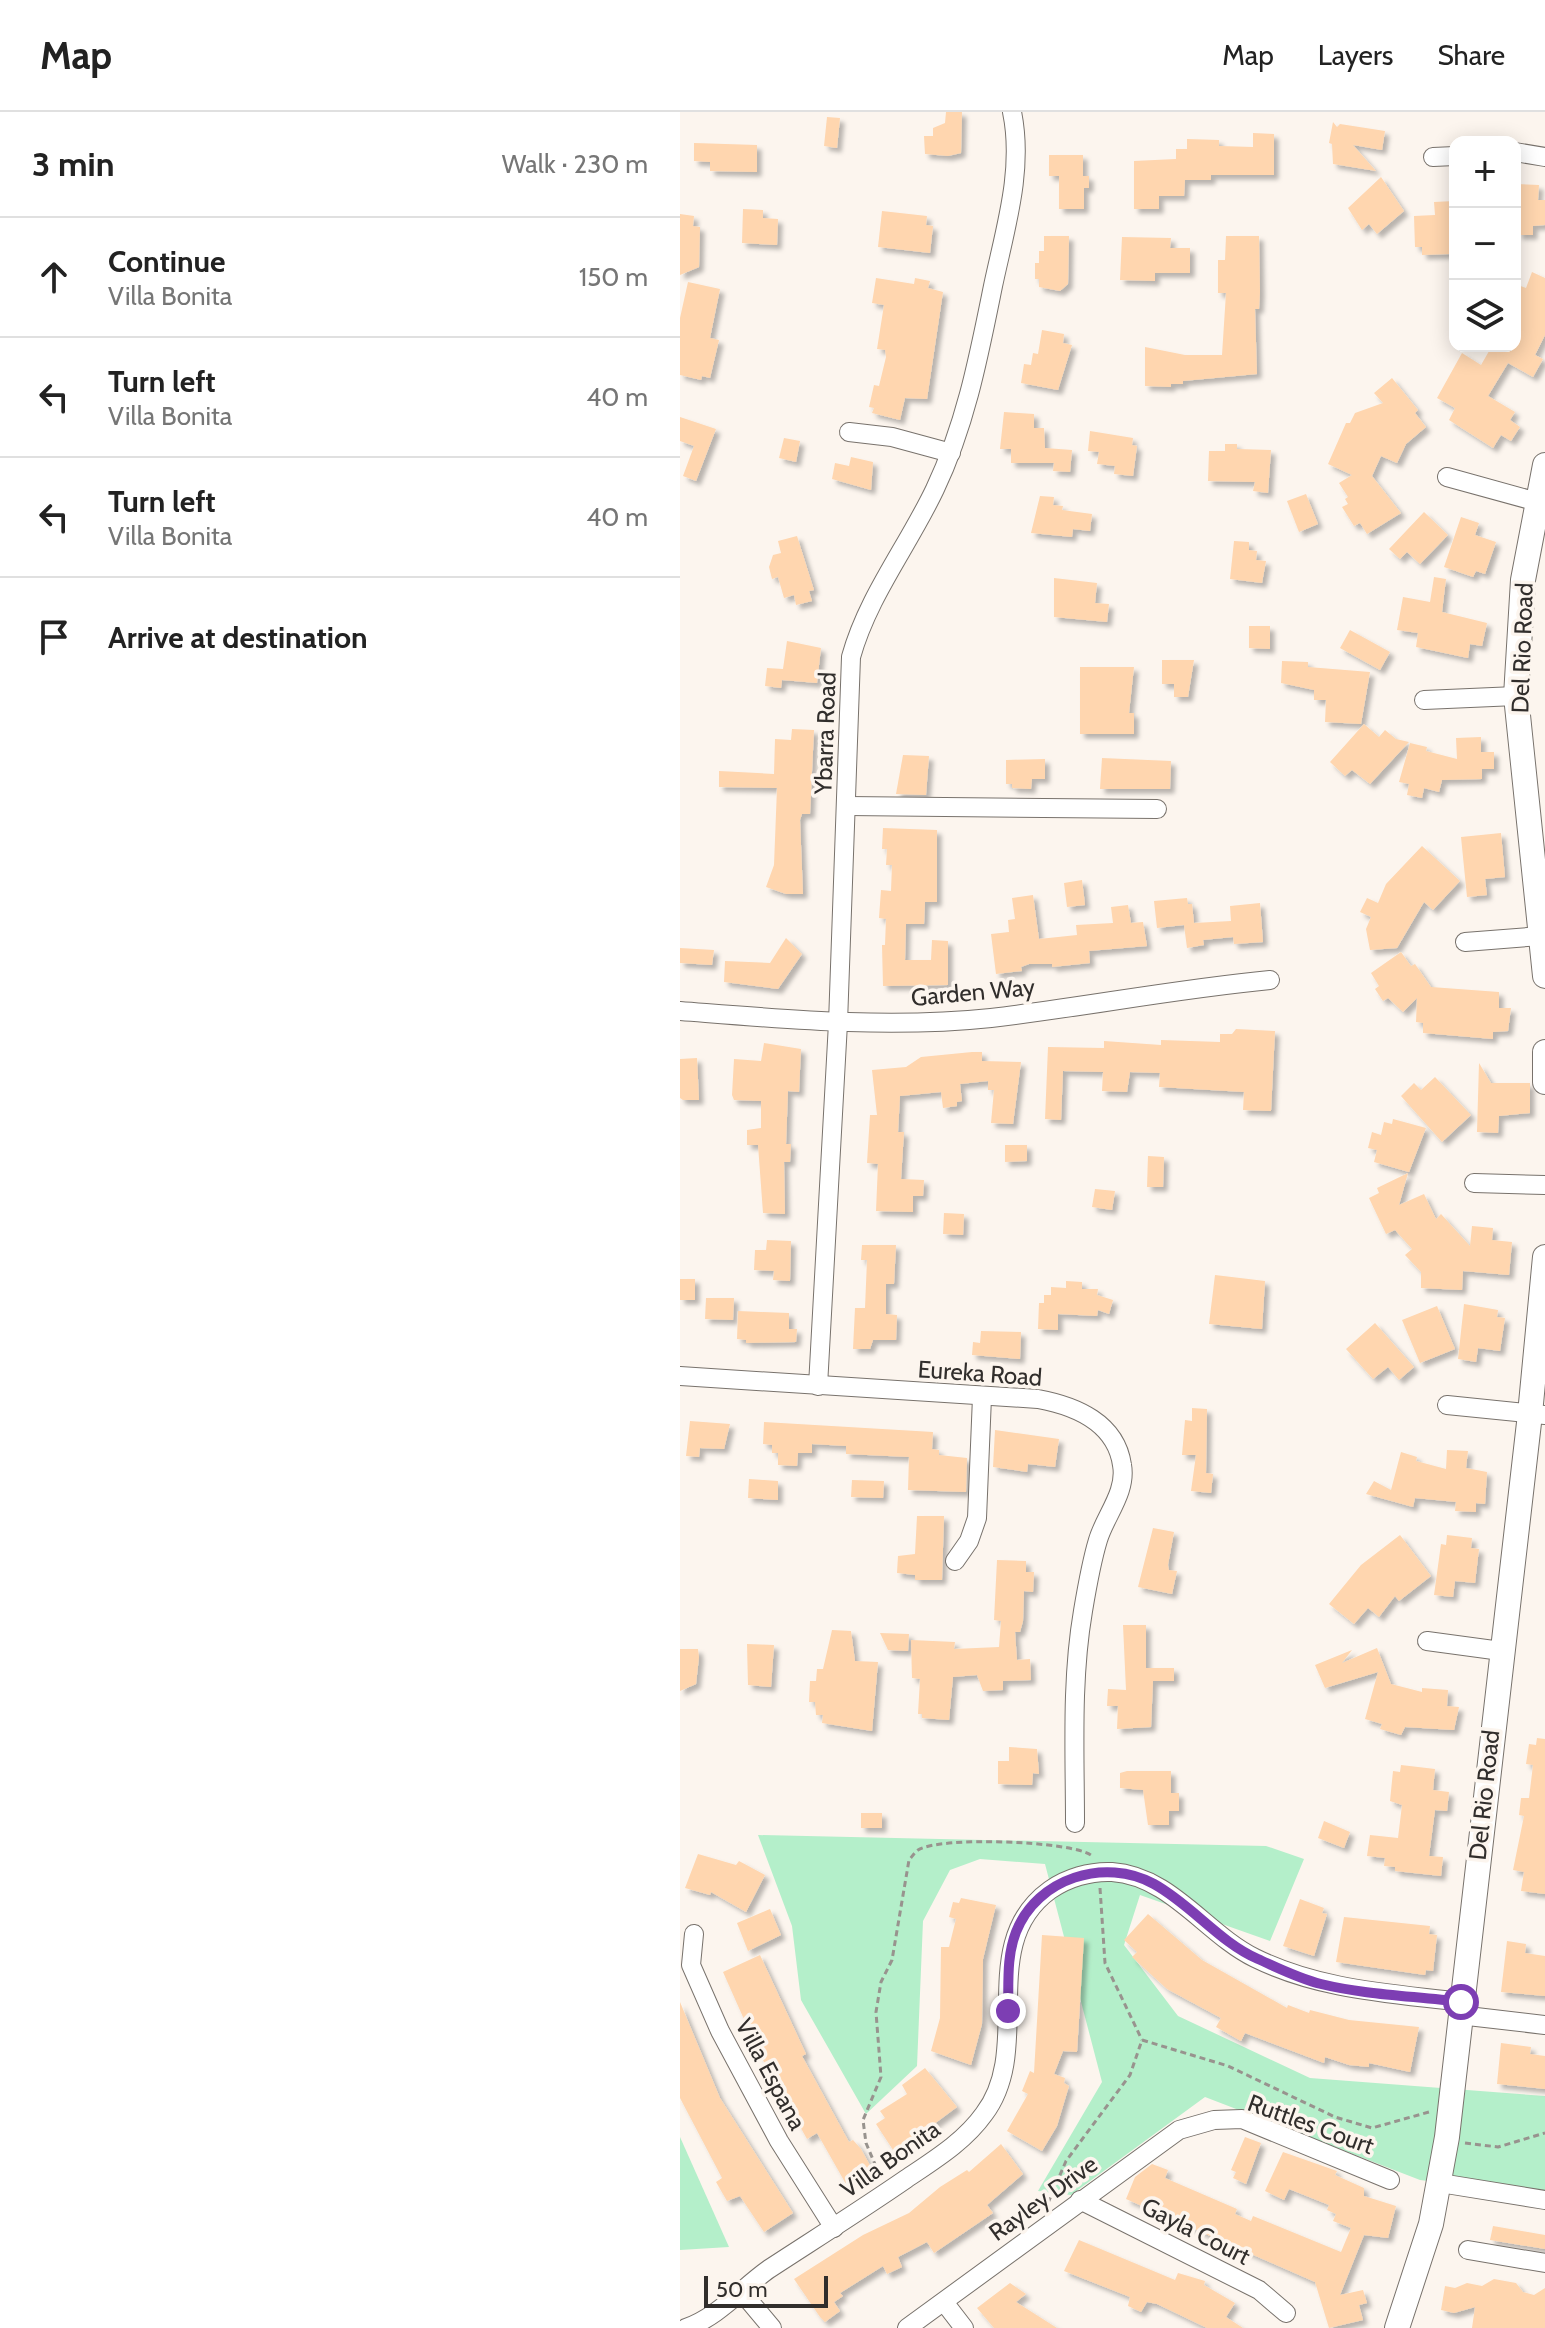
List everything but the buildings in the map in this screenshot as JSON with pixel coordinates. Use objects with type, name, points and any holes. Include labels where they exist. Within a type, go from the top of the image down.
[{"type":"main road","name":"Del Rio Road","points":[[1545,465],[1541,501],[1523,580],[1516,696],[1545,976]]},
{"type":"main road","points":[[1545,1052],[1545,1082]]},
{"type":"main road","name":"Del Rio Road","points":[[1397,2328],[1421,2262],[1440,2183],[1447,2137],[1501,1651],[1538,1414],[1545,1257]]},
{"type":"street","name":"Ybarra Road","points":[[818,1386],[838,1023],[851,657],[859,628],[934,493],[974,384],[1015,183],[1017,134],[1012,112]]},
{"type":"street","points":[[1521,153],[1545,157]]},
{"type":"street","points":[[1433,157],[1449,156]]},
{"type":"street","points":[[849,432],[892,437],[951,453]]},
{"type":"street","points":[[1447,477],[1541,501]]},
{"type":"street","points":[[1424,700],[1516,696]]},
{"type":"street","points":[[847,806],[1157,809]]},
{"type":"street","points":[[1465,942],[1541,936]]},
{"type":"street","name":"Garden Way","points":[[680,1011],[838,1023],[990,1018],[1270,980]]},
{"type":"street","points":[[1474,1183],[1545,1185]]},
{"type":"street","name":"Eureka Road","points":[[680,1376],[1038,1399],[1078,1410],[1104,1427],[1123,1466],[1118,1494],[1099,1538],[1081,1624],[1075,1672],[1075,1823]]},
{"type":"street","points":[[955,1561],[969,1541],[977,1518],[982,1397]]},
{"type":"street","points":[[1447,1405],[1538,1414]]},
{"type":"street","points":[[1427,1641],[1501,1651]]},
{"type":"street","name":"Villa Bonita","points":[[686,2328],[700,2323],[741,2291],[951,2148],[985,2114],[997,2090],[1004,2064],[1008,1957],[1016,1931],[1032,1906],[1054,1887],[1096,1873],[1127,1874],[1157,1885],[1232,1944],[1255,1958],[1321,1984],[1545,2025]]},
{"type":"street","name":"Villa Espana","points":[[694,1934],[691,1965],[720,2031],[779,2141],[834,2228]]},
{"type":"street","name":"Ruttles Court","points":[[1214,2120],[1242,2119],[1390,2180]]},
{"type":"street","name":"Rayley Drive","points":[[907,2328],[1179,2130],[1214,2120]]},
{"type":"street","points":[[1440,2183],[1545,2200]]},
{"type":"street","name":"Gayla Court","points":[[1080,2200],[1259,2290],[1286,2313]]},
{"type":"street","points":[[1468,2250],[1545,2263]]},
{"type":"street","points":[[741,2291],[772,2328]]},
{"type":"street","points":[[944,2302],[964,2328]]},
{"type":"path","points":[[889,2191],[866,2143],[863,2120],[881,2077],[876,2012],[881,1982],[892,1960],[893,1938],[909,1860],[918,1850],[963,1843],[1061,1846],[1090,1854],[1100,1884],[1105,1963],[1142,2040]]},
{"type":"path","points":[[1447,2137],[1498,2147],[1545,2133]]},
{"type":"green space","points":[[758,1835],[1266,1846],[1304,1859],[1270,1941],[1140,1895],[1124,1945],[1178,2016],[1310,2078],[1545,2096],[1545,2196],[1420,2180],[1205,2097],[1071,2195],[1038,2191],[1102,2082],[1045,1864],[980,1859],[950,1870],[923,1921],[917,2066],[866,2114],[801,2000],[792,1926]]},
{"type":"green space","points":[[680,2137],[729,2247],[680,2250]]},
{"type":"route","points":[[1008,2011],[1008,1957],[1023,1918],[1042,1896],[1067,1880],[1112,1872],[1157,1885],[1232,1944],[1255,1958],[1321,1984],[1461,2002]]}]
